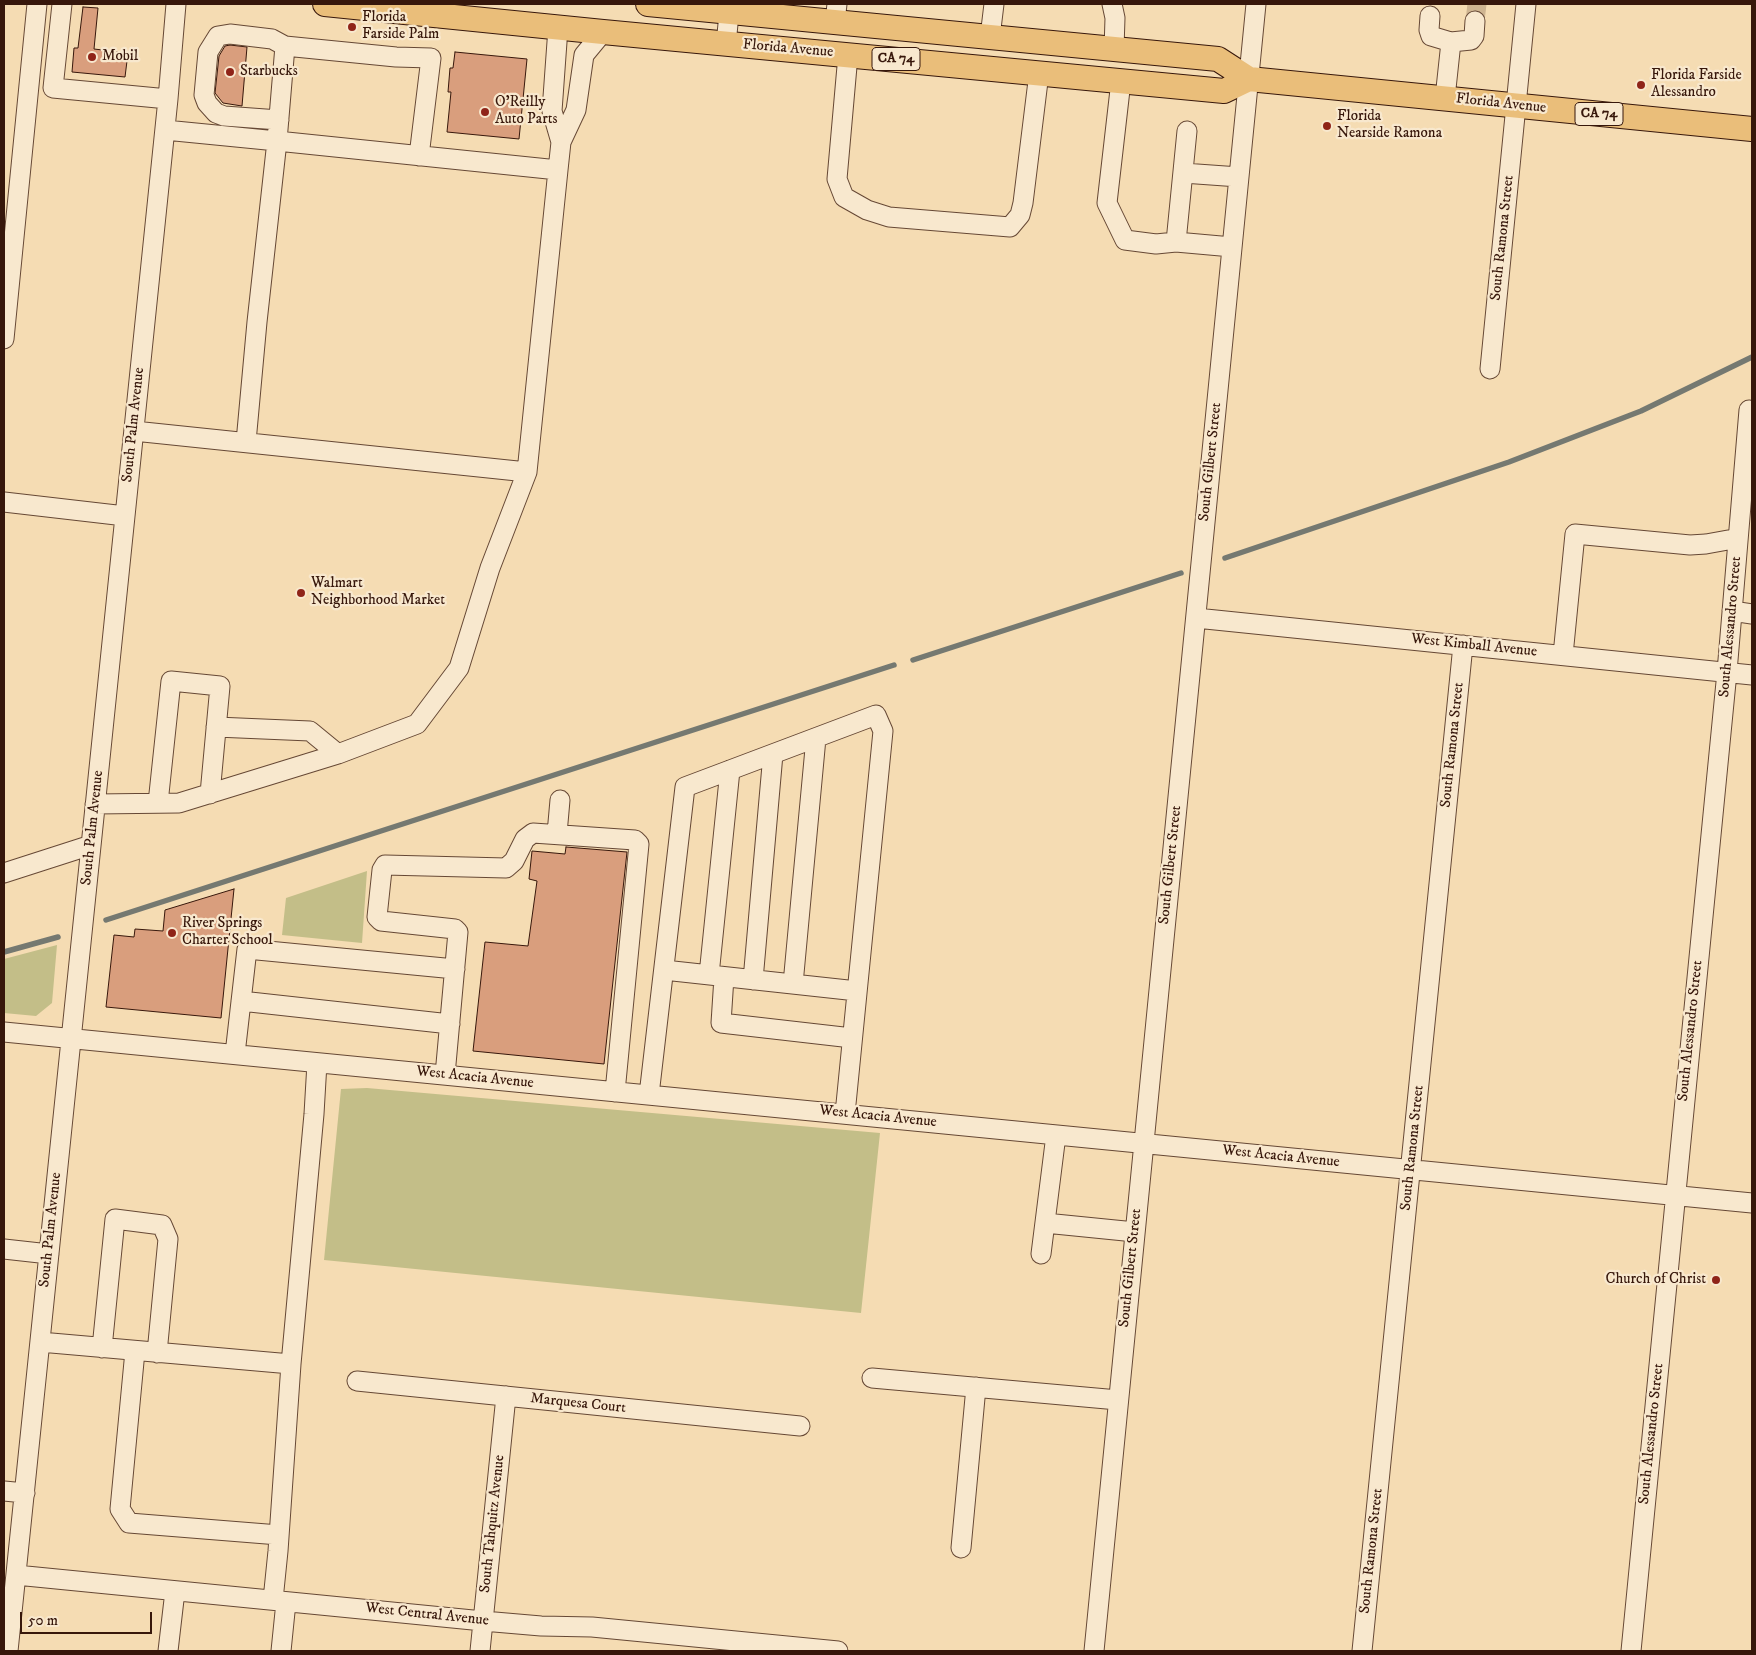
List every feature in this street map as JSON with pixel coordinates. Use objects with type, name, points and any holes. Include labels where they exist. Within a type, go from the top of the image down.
[{"type":"main road","name":"Florida Avenue","points":[[325,4],[1224,91],[1249,80]]},
{"type":"main road","name":"Florida Avenue","points":[[648,4],[836,13],[990,37],[1218,59],[1249,80],[1752,129]]},
{"type":"main road","points":[[848,54],[885,44],[982,53],[988,45],[990,37]]},
{"type":"street","points":[[4,339],[37,4]]},
{"type":"street","points":[[62,4],[53,88],[168,99]]},
{"type":"street","name":"South Palm Avenue","points":[[8,1651],[9,1598],[16,1575],[165,130],[176,4]]},
{"type":"street","points":[[990,37],[994,4]]},
{"type":"street","points":[[1112,4],[1115,18],[1114,49]]},
{"type":"street","name":"South Gilbert Street","points":[[1094,1651],[1256,4]]},
{"type":"street","name":"South Ramona Street","points":[[1490,369],[1526,4]]},
{"type":"street","points":[[726,44],[730,8]]},
{"type":"street","points":[[1430,16],[1428,30],[1431,36],[1451,42],[1471,40],[1474,36],[1475,21]]},
{"type":"street","points":[[558,28],[552,111],[561,142]]},
{"type":"street","points":[[95,804],[179,803],[338,754],[417,724],[459,668],[490,568],[528,472],[561,142],[576,110],[584,55],[603,32]]},
{"type":"street","points":[[278,120],[224,116],[216,113],[207,103],[204,95],[208,52],[218,36],[230,34],[272,39],[285,46],[396,58],[431,58],[419,156]]},
{"type":"street","points":[[1446,98],[1451,42]]},
{"type":"street","points":[[246,442],[285,46]]},
{"type":"street","points":[[848,54],[837,179],[844,197],[867,210],[889,217],[1010,227],[1020,215],[1023,202],[1039,73]]},
{"type":"street","points":[[1121,81],[1107,203],[1125,240],[1156,244],[1176,242],[1232,247]]},
{"type":"street","points":[[165,130],[558,170]]},
{"type":"street","points":[[1176,242],[1187,131]]},
{"type":"street","points":[[1183,172],[1239,178]]},
{"type":"street","name":"South Alessandro Street","points":[[1631,1651],[1727,672],[1738,541],[1746,523],[1749,410]]},
{"type":"street","points":[[134,430],[528,472]]},
{"type":"street","points":[[4,502],[125,516]]},
{"type":"street","points":[[1563,655],[1575,534],[1690,544],[1706,544],[1728,540],[1738,541]]},
{"type":"street","points":[[1732,611],[1752,614]]},
{"type":"street","name":"West Kimball Avenue","points":[[1196,618],[1752,675]]},
{"type":"street","name":"South Ramona Street","points":[[1362,1651],[1463,645]]},
{"type":"street","points":[[158,803],[171,681],[220,686],[210,794]]},
{"type":"street","points":[[649,1095],[685,787],[876,715],[883,731],[845,1114]]},
{"type":"street","points":[[216,727],[310,731],[338,754]]},
{"type":"street","points":[[793,984],[816,738]]},
{"type":"street","points":[[753,980],[773,754]]},
{"type":"street","points":[[730,770],[716,976],[721,1023],[852,1038]]},
{"type":"street","points":[[556,834],[560,800]]},
{"type":"street","points":[[445,1075],[458,932],[455,929],[381,921],[377,917],[382,870],[385,865],[506,868],[514,861],[525,839],[533,832],[635,840],[640,844],[615,1092]]},
{"type":"street","points":[[4,873],[91,845]]},
{"type":"street","points":[[235,1054],[247,949],[455,969]]},
{"type":"street","points":[[664,970],[857,990]]},
{"type":"street","points":[[241,1001],[450,1024]]},
{"type":"street","name":"West Acacia Avenue","points":[[4,1032],[1752,1203]]},
{"type":"street","points":[[282,1651],[279,1535],[291,1364],[317,1063]]},
{"type":"street","points":[[1041,1254],[1056,1135]]},
{"type":"street","points":[[102,1348],[114,1218],[162,1225],[168,1239],[157,1353]]},
{"type":"street","points":[[1045,1223],[1135,1232]]},
{"type":"street","points":[[4,1249],[49,1254]]},
{"type":"street","points":[[40,1342],[291,1364]]},
{"type":"street","points":[[135,1351],[120,1509],[129,1523],[279,1535]]},
{"type":"street","points":[[872,1378],[1118,1400]]},
{"type":"street","name":"Marquesa Court","points":[[357,1381],[800,1426]]},
{"type":"street","points":[[961,1548],[976,1387]]},
{"type":"street","name":"South Tahquitz Avenue","points":[[480,1651],[506,1396]]},
{"type":"street","points":[[4,1491],[24,1493]]},
{"type":"street","name":"West Central Avenue","points":[[16,1575],[483,1621],[541,1626],[592,1627],[675,1643],[838,1651]]},
{"type":"street","points":[[168,1651],[174,1591]]},
{"type":"shaded area","points":[[367,871],[362,943],[282,935],[286,898]]},
{"type":"shaded area","points":[[57,945],[52,1003],[36,1016],[4,1013],[4,959]]},
{"type":"shaded area","points":[[367,1088],[880,1133],[861,1313],[324,1260],[341,1089]]},
{"type":"building","points":[[83,7],[98,8],[94,49],[128,53],[125,77],[72,72],[74,48],[78,48]]},
{"type":"building","name":"Starbucks","points":[[225,46],[247,47],[242,106],[223,103],[215,93],[219,56]]},
{"type":"building","name":"O'Reilly Auto Parts","points":[[455,52],[527,59],[519,139],[447,132],[451,92],[448,92],[450,68],[453,68]]},
{"type":"building","points":[[566,847],[627,852],[604,1064],[473,1051],[485,942],[528,946],[537,881],[529,879],[532,851],[565,854]]},
{"type":"building","points":[[234,889],[221,1018],[106,1007],[114,935],[134,937],[135,929],[163,931],[165,910]]},
{"type":"waterway","points":[[1225,558],[1509,462],[1641,411],[1752,357]]},
{"type":"waterway","points":[[913,660],[1181,573]]},
{"type":"waterway","points":[[106,920],[894,665]]},
{"type":"waterway","points":[[4,952],[58,937]]},
{"type":"tunnel","points":[[1475,21],[1477,4]]},
{"type":"place","name":"Florida Farside Palm","points":[[352,27]]},
{"type":"place","name":"Mobil","points":[[92,57]]},
{"type":"place","name":"Starbucks","points":[[230,72]]},
{"type":"place","name":"Florida Farside Alessandro","points":[[1641,85]]},
{"type":"place","name":"O'Reilly Auto Parts","points":[[485,112]]},
{"type":"place","name":"Florida Nearside Ramona","points":[[1327,126]]},
{"type":"place","name":"Walmart Neighborhood Market","points":[[301,593]]},
{"type":"place","name":"River Springs Charter School","points":[[172,933]]},
{"type":"place","name":"Church of Christ","points":[[1716,1280]]}]
